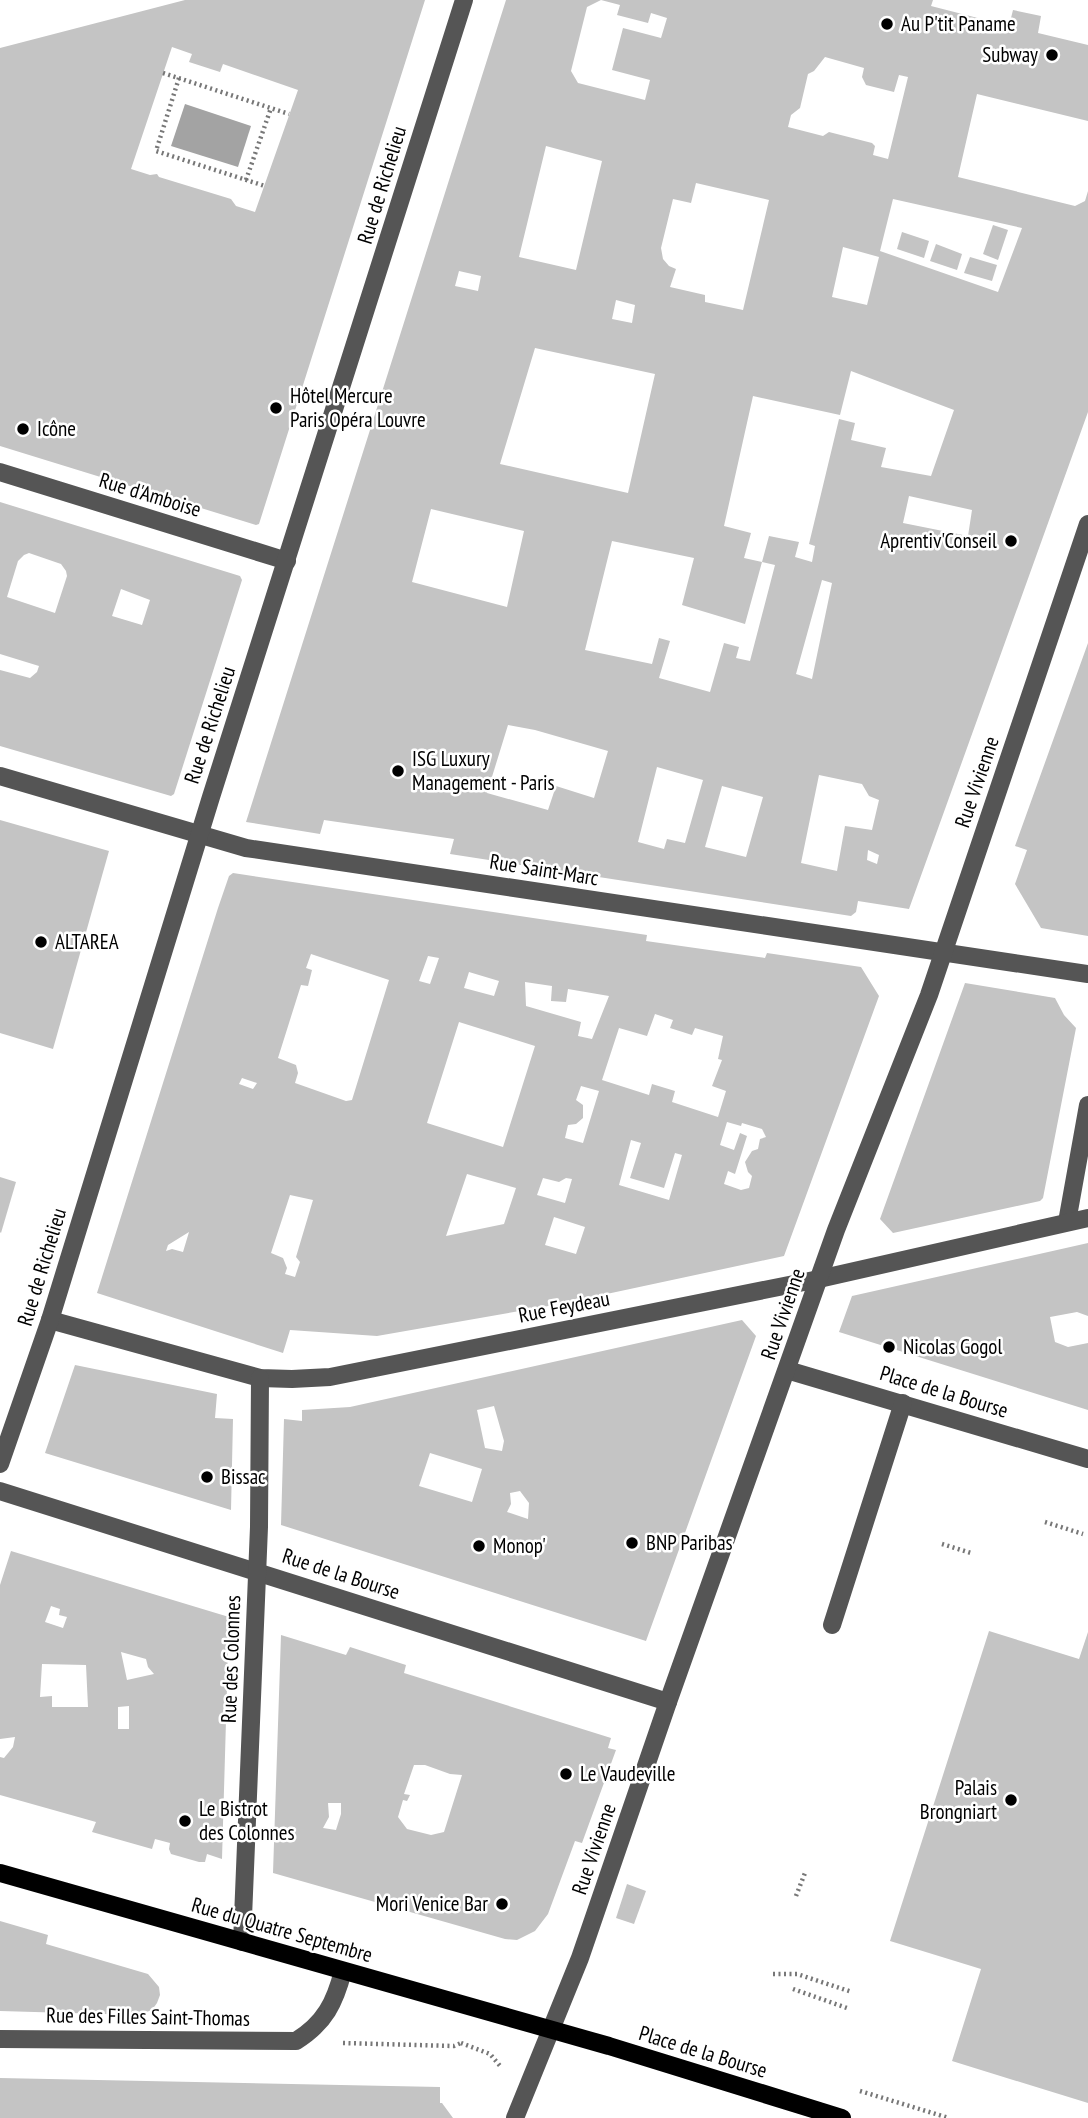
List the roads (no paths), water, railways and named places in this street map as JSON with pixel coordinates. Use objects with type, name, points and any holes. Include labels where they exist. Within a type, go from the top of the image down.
[{"type":"main road","name":"Rue du Quatre Septembre","points":[[0,1873],[552,2029]]},
{"type":"main road","name":"Place de la Bourse","points":[[552,2029],[842,2118]]},
{"type":"street","name":"Rue de Richelieu","points":[[0,1464],[50,1320],[464,0]]},
{"type":"street","name":"Rue d'Amboise","points":[[0,472],[287,561]]},
{"type":"street","name":"Rue Vivienne","points":[[515,2118],[580,1958],[836,1230],[929,995],[1088,524]]},
{"type":"street","name":"Rue Saint-Marc","points":[[0,776],[246,848],[1088,974]]},
{"type":"street","points":[[1067,1222],[1088,1105]]},
{"type":"street","name":"Rue Feydeau","points":[[50,1320],[260,1378],[330,1377],[819,1279],[1088,1218]]},
{"type":"street","name":"Place de la Bourse","points":[[788,1370],[1088,1459]]},
{"type":"street","name":"Rue des Colonnes","points":[[242,1942],[257,1571],[260,1378]]},
{"type":"street","points":[[832,1625],[903,1403]]},
{"type":"street","name":"Rue de la Bourse","points":[[0,1490],[668,1702]]},
{"type":"street","name":"Rue des Filles Saint-Thomas","points":[[0,2039],[296,2041],[309,2033],[330,2009],[343,1971]]},
{"type":"place","name":"Au P'tit Paname","points":[[887,24]]},
{"type":"place","name":"Subway","points":[[1052,55]]},
{"type":"place","name":"Hôtel Mercure Paris Opéra Louvre","points":[[276,408]]},
{"type":"place","name":"Icône","points":[[23,429]]},
{"type":"place","name":"Aprentiv'Conseil","points":[[1011,541]]},
{"type":"place","name":"ISG Luxury Management - Paris","points":[[398,771]]},
{"type":"place","name":"ALTAREA","points":[[41,942]]},
{"type":"place","name":"Nicolas Gogol","points":[[889,1347]]},
{"type":"place","name":"Bissac","points":[[207,1477]]},
{"type":"place","name":"BNP Paribas","points":[[632,1543]]},
{"type":"place","name":"Monop'","points":[[479,1546]]},
{"type":"place","name":"Le Vaudeville","points":[[566,1774]]},
{"type":"place","name":"Palais Brongniart","points":[[1011,1800]]},
{"type":"place","name":"Le Bistrot des Colonnes","points":[[185,1821]]},
{"type":"place","name":"Mori Venice Bar","points":[[502,1904]]}]
